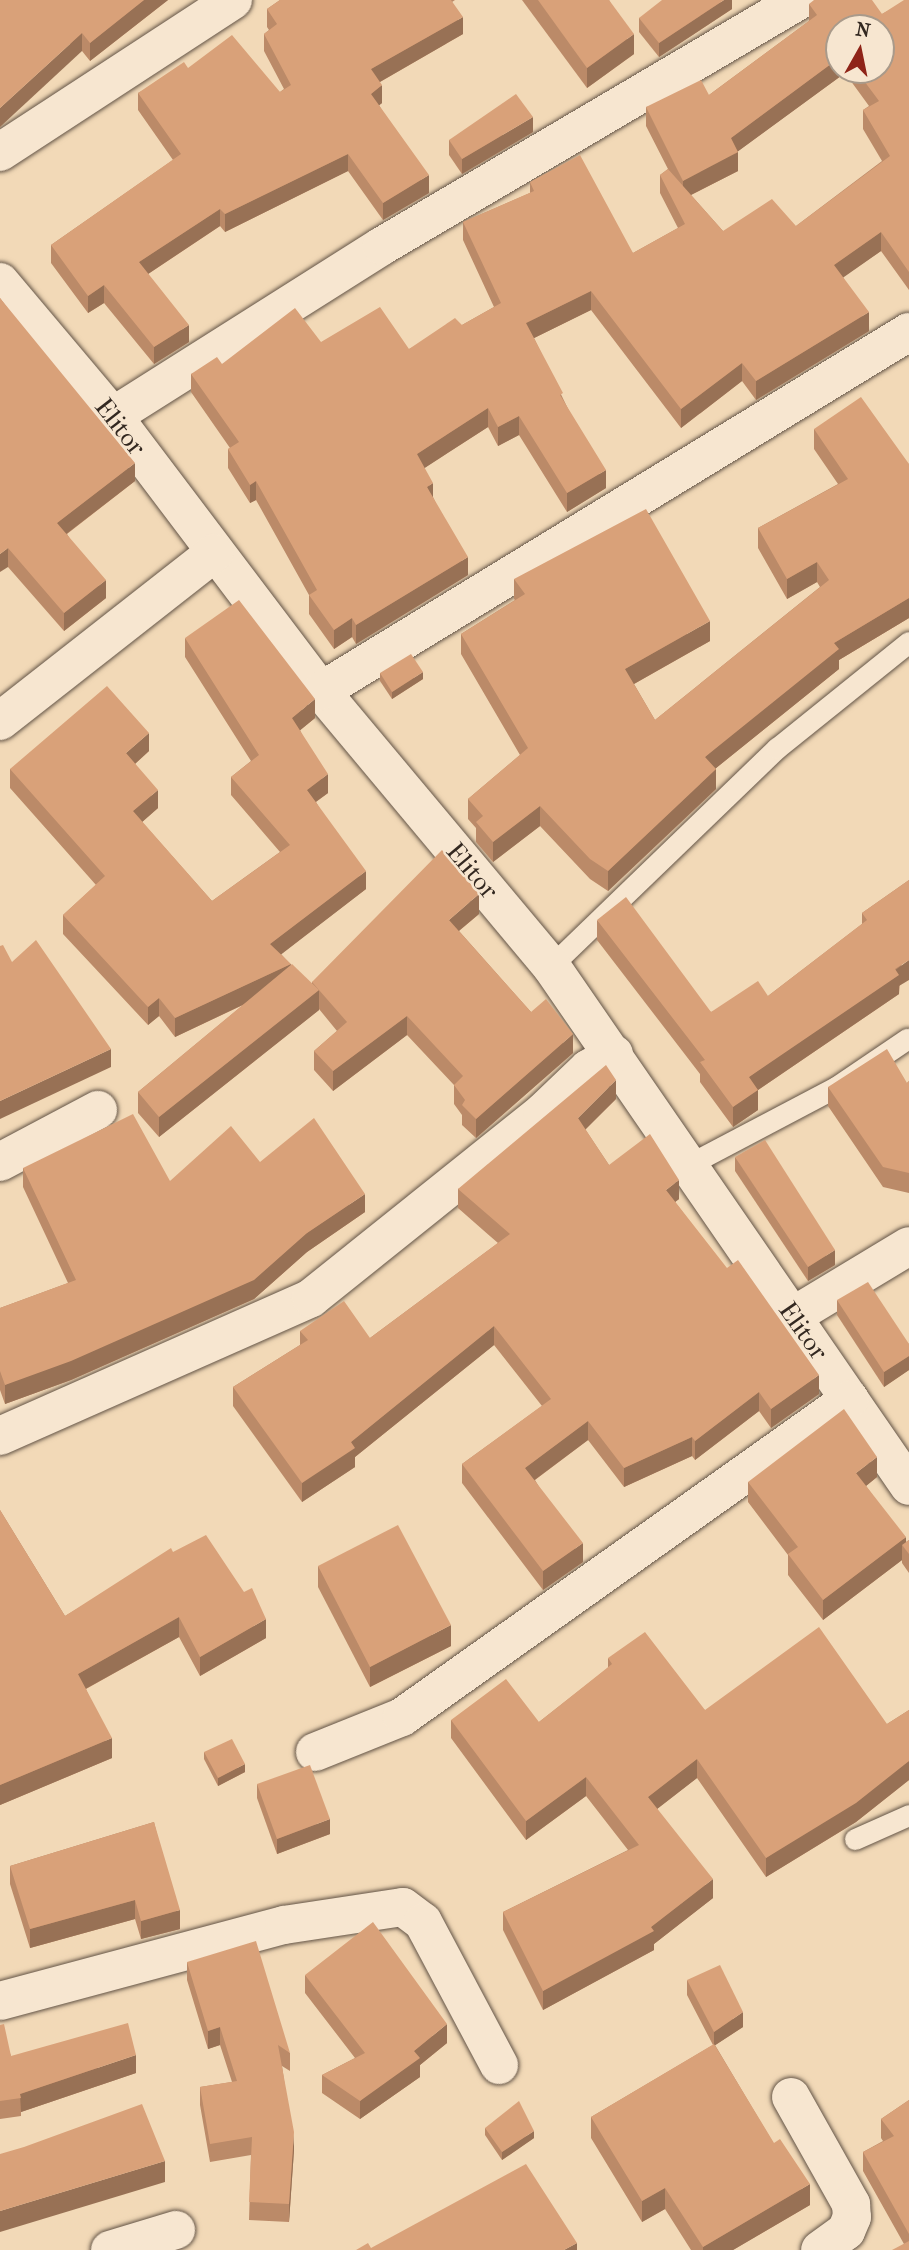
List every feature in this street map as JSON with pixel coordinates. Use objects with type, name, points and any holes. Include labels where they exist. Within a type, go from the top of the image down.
[{"type":"street","points":[[0,152],[233,0]]},
{"type":"street","points":[[113,416],[382,246],[800,0]]},
{"type":"street","name":"Elitor","points":[[0,282],[113,416],[321,691],[551,966],[909,1486]]},
{"type":"street","points":[[321,691],[909,332]]},
{"type":"street","points":[[0,721],[214,553]]},
{"type":"street","points":[[0,1436],[311,1298],[541,1113],[588,1069],[614,1054]]},
{"type":"street","points":[[0,1162],[98,1110]]},
{"type":"street","points":[[793,1317],[909,1246]]},
{"type":"street","points":[[314,1752],[402,1717],[850,1399]]},
{"type":"street","points":[[0,2001],[284,1925],[403,1908],[423,1922],[499,2066]]},
{"type":"street","points":[[791,2096],[851,2204],[852,2217],[846,2231],[820,2250]]},
{"type":"street","points":[[110,2250],[176,2230]]},
{"type":"lane","points":[[551,966],[777,748],[909,642]]},
{"type":"lane","points":[[688,1165],[836,1087],[907,1039]]},
{"type":"lane","points":[[855,1839],[909,1815]]},
{"type":"building","points":[[0,0],[144,0],[90,43],[82,33],[0,108]]},
{"type":"building","points":[[280,0],[451,0],[463,17],[371,69],[382,85],[371,94],[429,175],[383,203],[348,154],[225,214],[220,209],[139,262],[189,325],[154,347],[104,285],[88,296],[51,245],[181,154],[138,93],[184,62],[188,68],[232,35],[280,92],[291,85],[264,34],[277,24],[267,9]]},
{"type":"building","points":[[538,0],[609,0],[634,34],[587,68]]},
{"type":"building","points":[[662,0],[724,0],[659,43],[639,18]]},
{"type":"building","points":[[814,0],[872,0],[882,14],[825,14],[825,68],[731,138],[738,152],[683,181],[646,107],[701,80],[709,95],[817,15],[809,4]]},
{"type":"building","points":[[904,0],[909,0],[909,272],[881,232],[834,265],[869,312],[756,381],[742,363],[681,409],[591,291],[526,323],[563,393],[560,395],[606,470],[567,493],[519,416],[498,427],[488,408],[417,454],[433,483],[427,487],[468,557],[356,625],[352,618],[334,630],[309,595],[317,590],[256,481],[250,485],[228,449],[239,442],[191,374],[217,357],[222,364],[295,308],[321,342],[380,307],[409,349],[455,318],[462,325],[501,303],[463,222],[534,191],[530,182],[580,155],[633,253],[685,224],[660,175],[668,169],[723,231],[772,199],[796,226],[890,156],[863,110],[879,101],[866,84],[895,84],[895,14],[882,14]]},
{"type":"building","points":[[516,94],[533,117],[462,159],[449,140]]},
{"type":"building","points":[[0,298],[135,463],[57,523],[106,580],[64,613],[8,548],[0,554]]},
{"type":"building","points":[[861,397],[909,464],[909,598],[834,643],[839,649],[705,757],[716,769],[608,871],[590,859],[540,806],[493,842],[476,822],[483,816],[468,799],[528,748],[461,634],[525,594],[514,579],[646,509],[710,621],[625,669],[655,720],[829,580],[817,562],[787,579],[758,528],[848,479],[814,429]]},
{"type":"building","points":[[239,600],[315,699],[292,718],[328,774],[307,790],[366,871],[270,944],[291,964],[175,1018],[159,998],[148,1007],[63,915],[105,876],[10,769],[107,686],[149,733],[126,753],[158,790],[133,811],[212,901],[290,845],[231,777],[259,755],[185,638]]},
{"type":"building","points":[[411,654],[423,672],[392,692],[380,673]]},
{"type":"building","points":[[442,850],[479,894],[449,920],[531,1012],[546,999],[573,1034],[476,1119],[462,1105],[465,1100],[454,1085],[463,1076],[407,1016],[333,1071],[314,1051],[347,1022],[312,982]]},
{"type":"building","points":[[909,880],[909,960],[895,969],[899,975],[749,1077],[758,1090],[733,1107],[700,1062],[705,1060],[597,920],[626,897],[711,1012],[758,981],[768,996],[867,920],[862,913]]},
{"type":"building","points":[[36,940],[111,1049],[0,1101],[0,946],[3,945],[12,962]]},
{"type":"building","points":[[292,964],[319,990],[159,1117],[138,1092]]},
{"type":"building","points":[[887,1049],[907,1083],[909,1081],[909,1173],[883,1167],[828,1087]]},
{"type":"building","points":[[606,1065],[616,1080],[578,1118],[609,1165],[650,1134],[679,1180],[666,1190],[727,1268],[738,1260],[819,1375],[771,1409],[759,1392],[695,1441],[692,1437],[624,1468],[588,1421],[525,1468],[583,1543],[543,1571],[462,1464],[551,1399],[494,1326],[351,1442],[355,1448],[302,1483],[233,1387],[308,1340],[300,1331],[344,1301],[370,1338],[510,1234],[458,1189]]},
{"type":"building","points":[[133,1114],[170,1181],[231,1126],[260,1162],[314,1118],[365,1194],[307,1233],[254,1280],[71,1361],[5,1385],[0,1371],[0,1308],[76,1280],[23,1168]]},
{"type":"building","points":[[765,1140],[835,1250],[808,1267],[735,1157]]},
{"type":"building","points":[[868,1282],[909,1344],[909,1356],[884,1372],[837,1300]]},
{"type":"building","points":[[844,1409],[877,1457],[856,1473],[906,1537],[823,1600],[788,1554],[798,1547],[748,1482]]},
{"type":"building","points":[[0,1510],[65,1616],[171,1548],[173,1552],[206,1535],[244,1592],[252,1588],[266,1619],[200,1657],[179,1617],[78,1674],[112,1738],[0,1785]]},
{"type":"building","points":[[398,1525],[451,1625],[370,1667],[318,1566]]},
{"type":"building","points":[[909,1540],[909,1554],[902,1545]]},
{"type":"building","points":[[819,1627],[887,1724],[909,1710],[909,1761],[856,1803],[766,1858],[697,1759],[648,1797],[713,1879],[651,1927],[654,1931],[543,1991],[503,1912],[639,1845],[586,1777],[526,1821],[451,1720],[506,1679],[539,1722],[612,1664],[608,1658],[645,1632],[705,1710]]},
{"type":"building","points":[[232,1739],[245,1764],[218,1778],[204,1752]]},
{"type":"building","points":[[310,1765],[330,1819],[277,1839],[257,1784]]},
{"type":"building","points":[[154,1822],[180,1910],[141,1921],[135,1900],[30,1929],[10,1866]]},
{"type":"building","points":[[373,1922],[447,2024],[414,2051],[420,2058],[360,2101],[322,2075],[365,2053],[305,1975]]},
{"type":"building","points":[[256,1941],[290,2053],[278,2045],[294,2132],[289,2204],[249,2202],[252,2137],[210,2144],[200,2087],[237,2081],[220,2027],[208,2031],[187,1962]]},
{"type":"building","points":[[720,1965],[743,2012],[714,2032],[687,1980]]},
{"type":"building","points":[[128,2023],[136,2055],[20,2094],[21,2098],[0,2101],[0,2025],[4,2024],[11,2056]]},
{"type":"building","points":[[714,2044],[774,2143],[780,2139],[810,2184],[703,2247],[665,2188],[642,2201],[591,2117]]},
{"type":"building","points":[[909,2100],[909,2234],[863,2152],[894,2136],[881,2119]]},
{"type":"building","points":[[519,2101],[534,2131],[502,2152],[485,2128]]},
{"type":"building","points":[[142,2104],[165,2161],[0,2211],[0,2154]]},
{"type":"building","points":[[526,2164],[577,2243],[564,2250],[356,2250],[368,2243],[371,2248]]},
{"type":"building","points":[[909,2241],[909,2250],[892,2250]]}]
